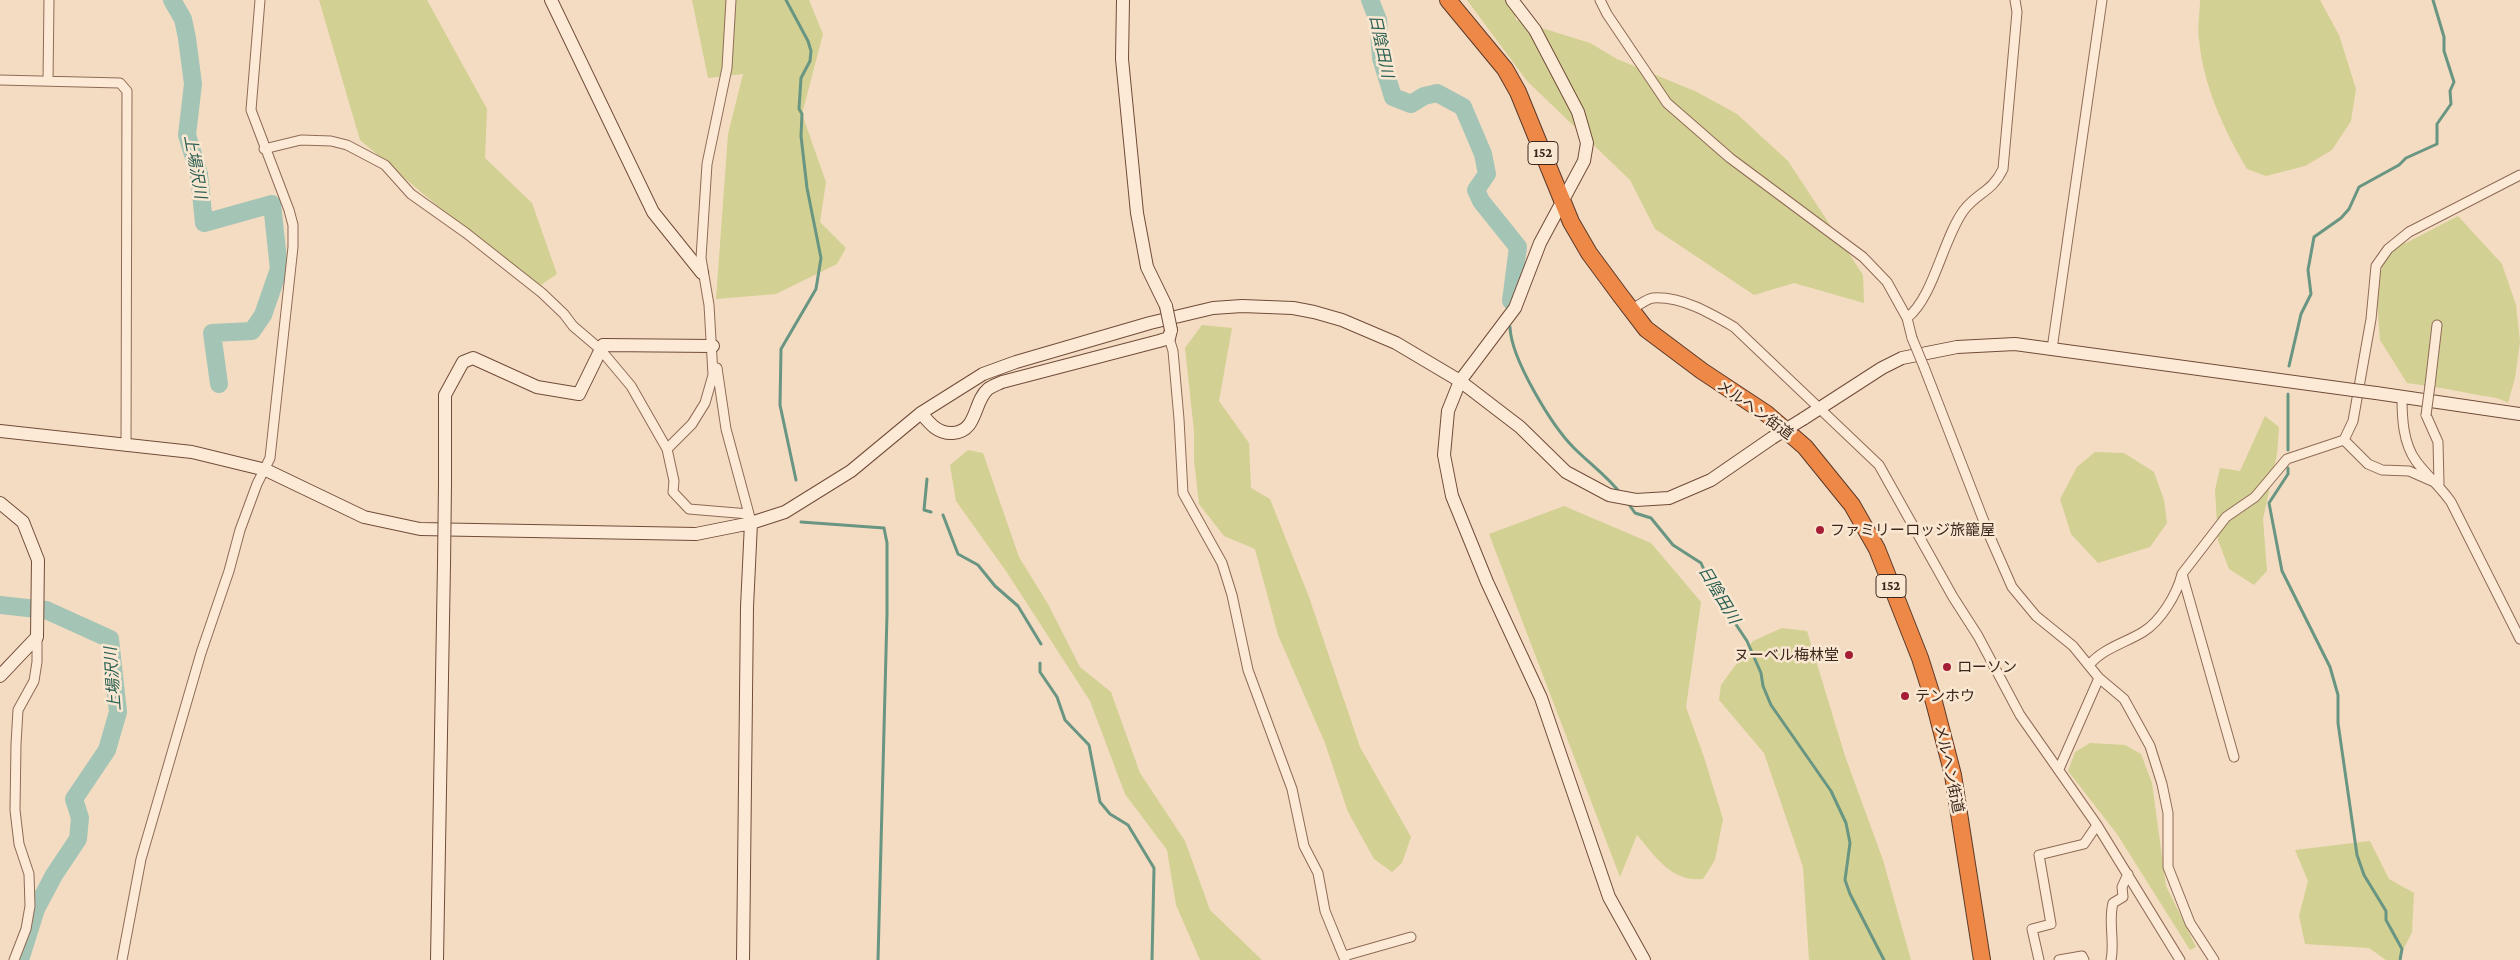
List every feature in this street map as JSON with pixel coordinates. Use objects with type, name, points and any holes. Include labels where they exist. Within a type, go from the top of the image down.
[{"type":"highway","name":"メルヘン街道","points":[[1448,0],[1505,69],[1518,92],[1571,222],[1589,254],[1646,329],[1702,371],[1766,414],[1806,447],[1852,505],[1877,549],[1920,658],[1934,702],[1953,775],[1982,960]]},
{"type":"street","points":[[48,81],[49,0]]},
{"type":"street","points":[[122,960],[141,859],[201,653],[229,571],[240,530],[257,484],[266,470],[270,458],[293,247],[293,225],[251,110],[260,0]]},
{"type":"street","points":[[551,0],[653,212],[702,273]]},
{"type":"street","points":[[731,0],[727,68],[707,164],[701,258],[726,429],[750,519],[747,607],[743,960]]},
{"type":"street","points":[[1123,0],[1122,59],[1137,214],[1147,266],[1166,306],[1178,400],[1183,493],[1222,563],[1232,595],[1248,670],[1292,789],[1304,846],[1318,873],[1325,911],[1345,958],[1411,937]]},
{"type":"street","points":[[1512,0],[1535,30],[1578,112],[1587,143],[1584,161],[1540,243],[1515,308],[1460,381],[1448,410],[1444,455],[1452,496],[1487,582],[1541,698],[1609,897],[1644,960]]},
{"type":"street","points":[[1600,0],[1607,14],[1667,103],[1730,158],[1863,256],[1887,282],[1907,318],[1912,338],[1959,459],[2012,587],[2036,616],[2073,646],[2090,664],[2099,678],[2124,699],[2150,746],[2168,813],[2168,867],[2190,923],[2214,960]]},
{"type":"street","points":[[1907,318],[1925,292],[1964,210],[1997,182],[2003,169],[2017,12],[2015,0]]},
{"type":"street","points":[[2052,349],[2102,0]]},
{"type":"street","points":[[0,80],[120,83],[127,91],[126,446]]},
{"type":"street","points":[[264,149],[301,140],[331,141],[347,145],[385,165],[410,194],[466,233],[542,293],[564,314],[572,326],[600,349],[631,386],[667,449],[674,481],[673,492],[689,508],[750,519]]},
{"type":"street","points":[[2090,664],[2098,654],[2144,631],[2156,622],[2179,584],[2182,574],[2226,516],[2255,497],[2287,459],[2344,440],[2355,413],[2371,319],[2376,266],[2388,249],[2409,232],[2520,175]]},
{"type":"street","points":[[1632,310],[1651,298],[1678,301],[1710,313],[1734,327],[1879,465],[1953,597],[1978,636],[2020,715],[2097,825],[2180,960]]},
{"type":"street","points":[[0,431],[192,452],[266,470],[364,517],[420,529],[696,534],[750,519],[785,512],[851,471],[921,414],[983,374],[1016,362],[1150,323],[1213,308],[1242,306],[1293,308],[1342,320],[1396,343],[1460,381],[1520,427],[1566,472],[1609,495],[1627,498],[1669,498],[1711,480],[1772,438],[1882,368],[1902,358],[1957,346],[2015,344],[2520,414]]},
{"type":"street","points":[[2437,325],[2426,415],[2438,442],[2438,484]]},
{"type":"street","points":[[921,414],[935,429],[951,434],[960,432],[969,427],[988,389],[1002,382],[1170,334]]},
{"type":"street","points":[[437,960],[446,395],[463,362],[473,358],[536,387],[580,394],[603,345],[713,346]]},
{"type":"street","points":[[667,449],[692,424],[705,403],[713,375],[713,346]]},
{"type":"street","points":[[2402,398],[2406,444],[2416,461],[2438,484],[2450,502],[2520,639]]},
{"type":"street","points":[[2344,440],[2368,464],[2382,470],[2409,472],[2438,484]]},
{"type":"street","points":[[0,504],[23,522],[38,560],[37,662],[34,681],[18,710],[16,735],[15,810],[19,844],[29,874],[30,906],[26,929],[14,960]]},
{"type":"street","points":[[2182,574],[2234,757]]},
{"type":"street","points":[[0,676],[37,637]]},
{"type":"street","points":[[2059,769],[2099,678]]},
{"type":"street","points":[[2039,960],[2032,929],[2051,924],[2040,855],[2084,844],[2097,825]]},
{"type":"street","points":[[2111,960],[2114,946],[2111,913],[2113,903],[2123,897],[2122,887],[2128,874]]},
{"type":"street","points":[[2060,960],[2082,956],[2084,960]]},
{"type":"shaded area","points":[[319,0],[427,0],[487,109],[485,158],[532,203],[557,274],[535,289],[360,140]]},
{"type":"shaded area","points":[[692,0],[809,0],[823,34],[802,114],[826,182],[820,222],[846,248],[837,264],[776,294],[716,299],[728,134],[743,74],[708,78]]},
{"type":"shaded area","points":[[1467,0],[1513,0],[1516,20],[1590,43],[1617,59],[1697,92],[1737,114],[1788,161],[1863,275],[1864,303],[1794,283],[1754,295],[1655,229],[1630,180],[1527,81]]},
{"type":"shaded area","points":[[2200,0],[2320,0],[2339,35],[2356,89],[2351,121],[2332,150],[2305,166],[2266,176],[2247,169],[2230,139],[2216,107],[2205,73],[2198,34]]},
{"type":"shaded area","points":[[2458,216],[2502,264],[2516,305],[2520,342],[2515,378],[2508,403],[2492,397],[2407,383],[2380,340],[2377,301],[2385,245],[2406,243]]},
{"type":"shaded area","points":[[1202,325],[1232,328],[1219,401],[1249,443],[1251,488],[1270,499],[1309,597],[1360,747],[1411,837],[1402,863],[1392,872],[1374,859],[1348,812],[1325,743],[1278,635],[1255,549],[1224,536],[1199,504],[1194,460],[1194,431],[1185,348]]},
{"type":"shaded area","points":[[2265,416],[2279,427],[2277,454],[2263,519],[2267,571],[2254,585],[2229,569],[2218,540],[2215,490],[2220,468],[2240,471]]},
{"type":"shaded area","points":[[968,450],[983,453],[1019,557],[1048,604],[1080,667],[1111,692],[1140,773],[1185,841],[1210,910],[1262,960],[1200,960],[1176,905],[1167,850],[1125,794],[1090,701],[1006,571],[956,501],[950,465]]},
{"type":"shaded area","points":[[2095,452],[2124,453],[2154,472],[2164,500],[2167,523],[2150,547],[2098,563],[2071,534],[2060,499],[2077,467]]},
{"type":"shaded area","points":[[1564,506],[1651,543],[1701,602],[1686,707],[1723,819],[1715,860],[1703,879],[1692,879],[1673,872],[1658,859],[1637,835],[1620,877],[1489,534]]},
{"type":"shaded area","points":[[1782,628],[1807,631],[1845,756],[1883,860],[1911,960],[1809,960],[1803,867],[1764,753],[1719,700],[1721,685],[1753,641]]},
{"type":"shaded area","points":[[2090,743],[2125,745],[2141,754],[2152,783],[2166,886],[2196,947],[2190,950],[2117,834],[2068,771],[2075,752]]},
{"type":"shaded area","points":[[2370,841],[2389,879],[2414,893],[2412,932],[2398,960],[2386,960],[2369,948],[2305,944],[2299,916],[2308,881],[2295,850]]},
{"type":"waterway","name":"上場沢川","points":[[172,0],[183,19],[187,38],[193,84],[187,135],[199,174],[204,223],[272,204],[279,269],[263,315],[252,331],[212,333],[219,384]]},
{"type":"waterway","points":[[786,0],[808,41],[811,51],[810,61],[801,78],[799,109],[802,114],[801,136],[807,188],[821,258],[816,289],[781,349],[780,405],[796,480]]},
{"type":"waterway","name":"日陰田川","points":[[1370,0],[1378,20],[1381,58],[1393,97],[1411,104],[1424,96],[1437,93],[1463,107],[1483,154],[1487,174],[1476,190],[1481,201],[1518,247],[1511,301]]},
{"type":"waterway","points":[[2289,366],[2301,314],[2311,294],[2308,270],[2314,237],[2341,218],[2349,209],[2359,187],[2399,165],[2406,158],[2437,144],[2437,124],[2451,104],[2450,91],[2454,82],[2444,51],[2444,37],[2433,0]]},
{"type":"waterway","name":"日陰田川","points":[[1510,327],[1517,356],[1544,408],[1565,438],[1621,494]]},
{"type":"waterway","points":[[2288,394],[2288,450]]},
{"type":"waterway","points":[[2288,468],[2288,474],[2269,503],[2282,571],[2330,667],[2338,695],[2338,723],[2357,855],[2364,875],[2386,911],[2386,920],[2402,949],[2400,960]]},
{"type":"waterway","points":[[927,479],[924,510],[931,512]]},
{"type":"waterway","name":"日陰田川","points":[[1628,503],[1635,513],[1651,518],[1673,545],[1701,563],[1713,590],[1747,641],[1761,673],[1763,686],[1771,705],[1831,791],[1846,823],[1850,843],[1845,880],[1850,894],[1884,960]]},
{"type":"waterway","points":[[943,515],[958,554],[978,565],[995,586],[1018,606],[1041,644]]},
{"type":"waterway","points":[[801,522],[884,528],[887,543],[887,614],[878,960]]},
{"type":"waterway","name":"上場沢川","points":[[0,605],[46,610],[110,639],[118,712],[107,750],[74,799],[80,818],[78,839],[54,875],[36,909],[20,960]]},
{"type":"waterway","points":[[1040,663],[1040,672],[1057,697],[1065,720],[1089,745],[1100,802],[1110,814],[1128,825],[1154,868],[1152,960]]},
{"type":"place","name":"ファミリーロッジ旅籠屋","points":[[1820,530]]},
{"type":"place","name":"ヌーベル梅林堂","points":[[1849,655]]},
{"type":"place","name":"ローソン","points":[[1947,667]]},
{"type":"place","name":"テンホウ","points":[[1905,696]]}]
